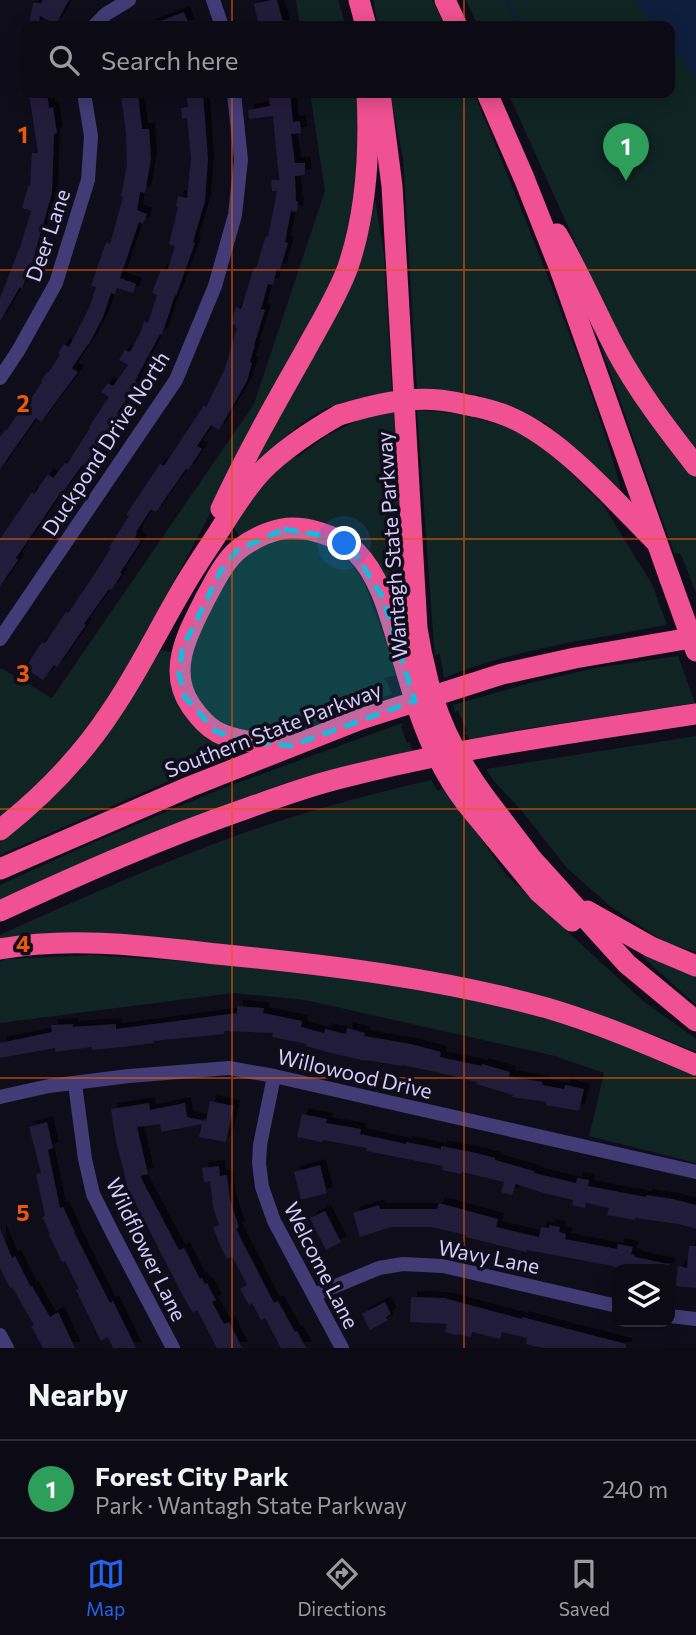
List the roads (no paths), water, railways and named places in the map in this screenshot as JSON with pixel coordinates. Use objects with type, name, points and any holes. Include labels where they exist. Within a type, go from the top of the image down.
[{"type":"highway","points":[[358,0],[360,21]]},
{"type":"highway","points":[[358,0],[364,21]]},
{"type":"highway","points":[[445,0],[455,21]]},
{"type":"highway","points":[[187,581],[243,462],[347,268],[365,197],[368,160],[367,98]]},
{"type":"highway","name":"Wantagh State Parkway","points":[[381,98],[392,186],[417,628],[413,659],[433,698],[475,799],[627,964],[696,1021]]},
{"type":"highway","points":[[489,98],[560,269],[696,651]]},
{"type":"highway","points":[[524,178],[574,263],[617,351],[656,414],[696,466]]},
{"type":"highway","points":[[0,830],[64,772],[89,743],[137,671],[187,581],[240,499],[261,473],[288,447],[339,415],[372,405],[405,400],[439,400],[501,413],[529,427],[577,462],[659,545]]},
{"type":"highway","points":[[291,746],[238,740],[215,731],[198,717],[184,696],[179,674],[182,649],[191,626],[221,570],[237,550],[258,537],[284,529],[310,530],[333,537],[354,551],[371,571],[413,659]]},
{"type":"highway","name":"Southern State Parkway","points":[[0,869],[103,823],[361,719],[502,674],[696,637]]},
{"type":"highway","points":[[0,911],[199,825],[340,778],[478,748],[696,714]]},
{"type":"highway","points":[[475,799],[539,892],[569,920],[627,964]]},
{"type":"highway","points":[[569,902],[651,947],[696,966]]},
{"type":"highway","points":[[0,949],[58,944],[104,944],[247,957],[438,982],[548,1009],[601,1026],[696,1065]]},
{"type":"street","points":[[99,21],[128,0]]},
{"type":"street","points":[[213,0],[220,21]]},
{"type":"street","name":"Deer Lane","points":[[0,378],[56,283],[88,180],[91,136],[85,98]]},
{"type":"street","name":"Duckpond Drive North","points":[[0,639],[176,380],[215,286],[235,215],[241,160],[235,98]]},
{"type":"street","name":"Willowood Drive","points":[[0,1097],[49,1086],[229,1068],[696,1172]]},
{"type":"street","name":"Welcome Lane","points":[[274,1076],[260,1145],[262,1187],[274,1221],[342,1348]]},
{"type":"street","name":"Wildflower Lane","points":[[75,1084],[85,1159],[93,1194],[173,1348]]},
{"type":"street","name":"Wavy Lane","points":[[314,1295],[379,1268],[403,1264],[443,1266],[612,1305]]},
{"type":"street","points":[[675,1317],[696,1319]]},
{"type":"street","points":[[0,1335],[7,1348]]},
{"type":"water","points":[[636,0],[696,0],[696,79],[675,52],[675,21],[651,21]]},
{"type":"waterway","points":[[508,0],[516,21]]},
{"type":"place","name":"Forest City Park","points":[[626,181]]}]
